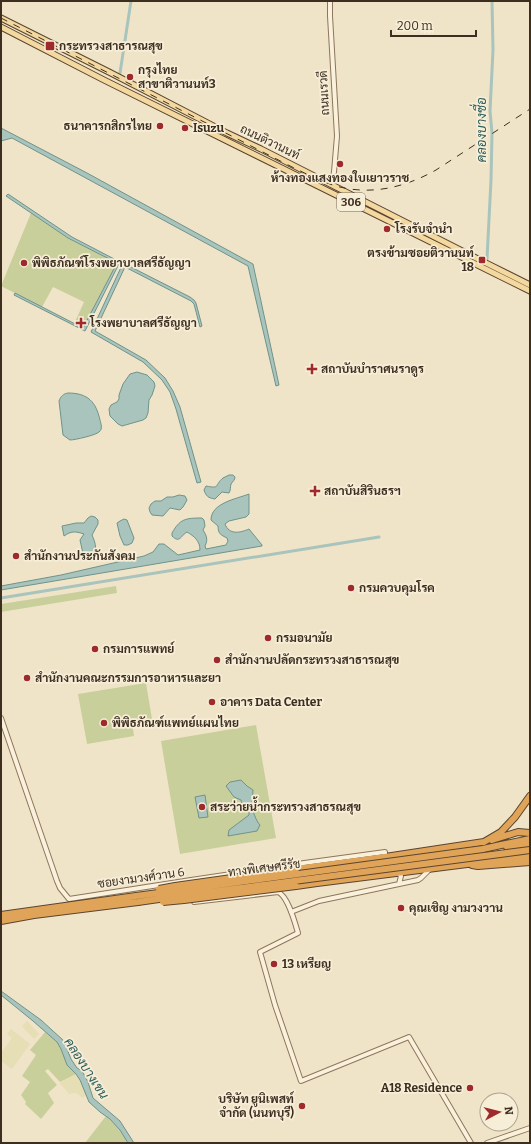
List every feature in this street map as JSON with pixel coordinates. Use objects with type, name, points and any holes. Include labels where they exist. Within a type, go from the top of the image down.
[{"type":"highway","points":[[484,842],[501,832],[515,817],[530,796]]},
{"type":"highway","points":[[137,899],[175,886],[335,864],[385,854],[484,842],[518,832],[530,833]]},
{"type":"highway","points":[[483,849],[530,839]]},
{"type":"highway","name":"ทางพิเศษศรีรัช","points":[[1,921],[137,899],[483,849],[530,844]]},
{"type":"highway","name":"ทางพิเศษศรีรัช","points":[[1,915],[137,899],[180,896],[530,850]]},
{"type":"highway","points":[[137,899],[184,900],[430,869],[478,861],[530,856]]},
{"type":"highway","points":[[467,864],[478,866],[530,862]]},
{"type":"highway","points":[[335,864],[330,869],[330,874],[333,879],[337,880]]},
{"type":"main road","name":"ถนนติวานนท์","points":[[1,18],[530,285]]},
{"type":"main road","name":"ถนนติวานนท์","points":[[1,27],[530,291]]},
{"type":"main road","points":[[19,36],[23,29]]},
{"type":"main road","points":[[172,113],[175,106]]},
{"type":"main road","points":[[320,187],[329,183]]},
{"type":"street","name":"ถนนเรวดี","points":[[329,183],[334,172],[337,136],[330,1]]},
{"type":"street","name":"ซอยงามวงศ์วาน 6","points":[[1,718],[57,881],[60,888],[69,899],[191,880],[194,902],[280,892],[284,896],[291,912]]},
{"type":"street","points":[[191,880],[297,864],[385,854]]},
{"type":"street","points":[[430,869],[421,878],[400,884],[319,901],[291,912],[298,933],[260,952],[275,1005],[301,1082],[409,1037],[471,1143]]},
{"type":"street","points":[[398,873],[401,876],[400,884]]},
{"type":"street","points":[[487,1143],[530,1128]]},
{"type":"shaded area","points":[[27,1021],[39,1034],[34,1039],[22,1026]]},
{"type":"shaded area","points":[[11,1029],[30,1044],[12,1069],[1,1061],[1,1053],[12,1038],[7,1034]]},
{"type":"shaded area","points":[[76,1074],[87,1096],[83,1098],[76,1093],[69,1094],[60,1083]]},
{"type":"green space","points":[[31,213],[68,238],[117,263],[84,328],[74,324],[84,302],[53,287],[42,307],[1,286]]},
{"type":"green space","points":[[116,586],[117,593],[1,612],[1,604]]},
{"type":"green space","points":[[146,683],[152,719],[132,722],[134,736],[87,744],[78,694]]},
{"type":"green space","points":[[256,725],[276,838],[180,854],[161,741]]},
{"type":"green space","points":[[45,1032],[57,1042],[67,1065],[76,1074],[60,1082],[48,1069],[45,1071],[57,1085],[48,1093],[54,1103],[41,1119],[25,1104],[26,1102],[21,1095],[30,1082],[22,1076],[36,1055],[30,1050]]},
{"type":"green space","points":[[106,1116],[115,1124],[127,1141],[125,1143],[85,1143]]},
{"type":"water","points":[[1,128],[87,173],[253,264],[279,385],[276,386],[248,266],[12,138],[1,141]]},
{"type":"water","points":[[8,194],[72,237],[120,262],[85,331],[14,295],[15,293],[83,328],[117,263],[68,238],[6,196]]},
{"type":"water","points":[[123,263],[190,297],[196,303],[202,326],[200,327],[194,304],[191,301],[125,267],[95,331],[146,360],[165,378],[180,407],[201,482],[197,483],[176,409],[170,392],[162,380],[143,362],[91,332]]},
{"type":"water","points":[[137,372],[147,375],[154,382],[155,386],[149,400],[148,413],[146,418],[143,420],[122,426],[110,416],[109,409],[111,405],[119,399],[123,384],[130,374]]},
{"type":"water","points":[[68,393],[75,393],[90,400],[96,408],[98,414],[101,425],[99,432],[94,435],[70,440],[63,435],[59,401],[62,396]]},
{"type":"water","points":[[229,475],[233,475],[235,477],[231,484],[229,493],[222,492],[215,499],[207,495],[204,490],[206,486],[216,487],[220,480]]},
{"type":"water","points":[[249,494],[249,514],[246,517],[229,521],[225,524],[229,530],[235,532],[249,529],[262,546],[1,590],[1,586],[61,575],[144,556],[153,552],[159,544],[164,544],[178,555],[200,550],[196,539],[187,532],[179,539],[172,536],[172,533],[181,522],[191,518],[202,518],[204,520],[205,526],[203,530],[207,538],[205,546],[206,549],[226,545],[228,541],[227,538],[220,534],[218,526],[211,520],[212,514],[215,509],[225,502]]},
{"type":"water","points":[[179,495],[185,496],[187,500],[180,510],[170,508],[163,516],[152,515],[150,512],[149,508],[155,501],[161,501],[167,497]]},
{"type":"water","points":[[91,516],[98,520],[98,524],[92,535],[95,545],[95,552],[94,555],[87,560],[84,558],[80,540],[84,534],[73,532],[64,536],[62,526],[84,523]]},
{"type":"water","points":[[124,519],[127,520],[134,538],[132,543],[128,545],[124,545],[117,523]]},
{"type":"water","points":[[241,780],[253,790],[253,809],[260,825],[257,831],[228,836],[229,830],[249,815],[249,810],[242,805],[241,800],[234,797],[226,786],[230,782]]},
{"type":"water","name":"สระว่ายน้ำกระทรวงสาธรณสุข","points":[[205,795],[208,817],[199,818],[195,797]]},
{"type":"water","points":[[1,991],[41,1020],[64,1041],[71,1059],[77,1068],[82,1071],[88,1082],[93,1098],[120,1121],[134,1143],[128,1143],[120,1130],[110,1119],[89,1102],[80,1080],[67,1065],[57,1042],[1,995]]},
{"type":"waterway","points":[[120,73],[131,1]]},
{"type":"waterway","name":"คลองบางซื่อ","points":[[487,259],[492,133],[490,111],[493,50],[492,1]]},
{"type":"waterway","points":[[1,598],[379,537]]},
{"type":"railway","points":[[1,18],[296,169],[336,186],[349,189],[375,190],[388,188],[425,176],[530,109]]},
{"type":"place","name":"กระทรวงสาธารณสุข","points":[[50,46]]},
{"type":"place","name":"กรุงไทย สาขาติวานนท์3","points":[[130,77]]},
{"type":"place","name":"ธนาคารกสิกรไทย","points":[[160,126]]},
{"type":"place","name":"Isuzu","points":[[185,128]]},
{"type":"place","name":"ห้างทองแสงทองใบเยาวราช","points":[[340,164]]},
{"type":"place","name":"โรงรับจำนำ","points":[[387,229]]},
{"type":"place","name":"ตรงข้ามซอยติวานนท์ 18","points":[[482,260]]},
{"type":"place","name":"พิพิธภัณฑ์โรงพยาบาลศรีธัญญา","points":[[24,263]]},
{"type":"place","name":"โรงพยาบาลศรีธัญญา","points":[[81,323]]},
{"type":"place","name":"สถาบันบำราศนราดูร","points":[[312,369]]},
{"type":"place","name":"สถาบันสิรินธรฯ","points":[[315,491]]},
{"type":"place","name":"สำนักงานประกันสังคม","points":[[16,556]]},
{"type":"place","name":"กรมควบคุมโรค","points":[[351,588]]},
{"type":"place","name":"กรมอนามัย","points":[[268,638]]},
{"type":"place","name":"กรมการแพทย์","points":[[95,649]]},
{"type":"place","name":"สำนักงานปลัดกระทรวงสาธารณสุข","points":[[217,660]]},
{"type":"place","name":"สำนักงานคณะกรรมการอาหารและยา","points":[[27,678]]},
{"type":"place","name":"อาคาร Data Center","points":[[212,702]]},
{"type":"place","name":"พิพิธภัณฑ์แพทย์แผนไทย","points":[[104,723]]},
{"type":"place","name":"สระว่ายน้ำกระทรวงสาธรณสุข","points":[[202,807]]},
{"type":"place","name":"คุณเชิญ งามวงวาน","points":[[401,908]]},
{"type":"place","name":"13 เหรียญ","points":[[274,964]]},
{"type":"place","name":"A18 Residence","points":[[470,1088]]},
{"type":"place","name":"บริษัท ยูนิเพสท์ จำกัด (นนทบุรี)","points":[[302,1106]]},
{"type":"water label","name":"คลองบางเขน","points":[[87,1068]]}]
